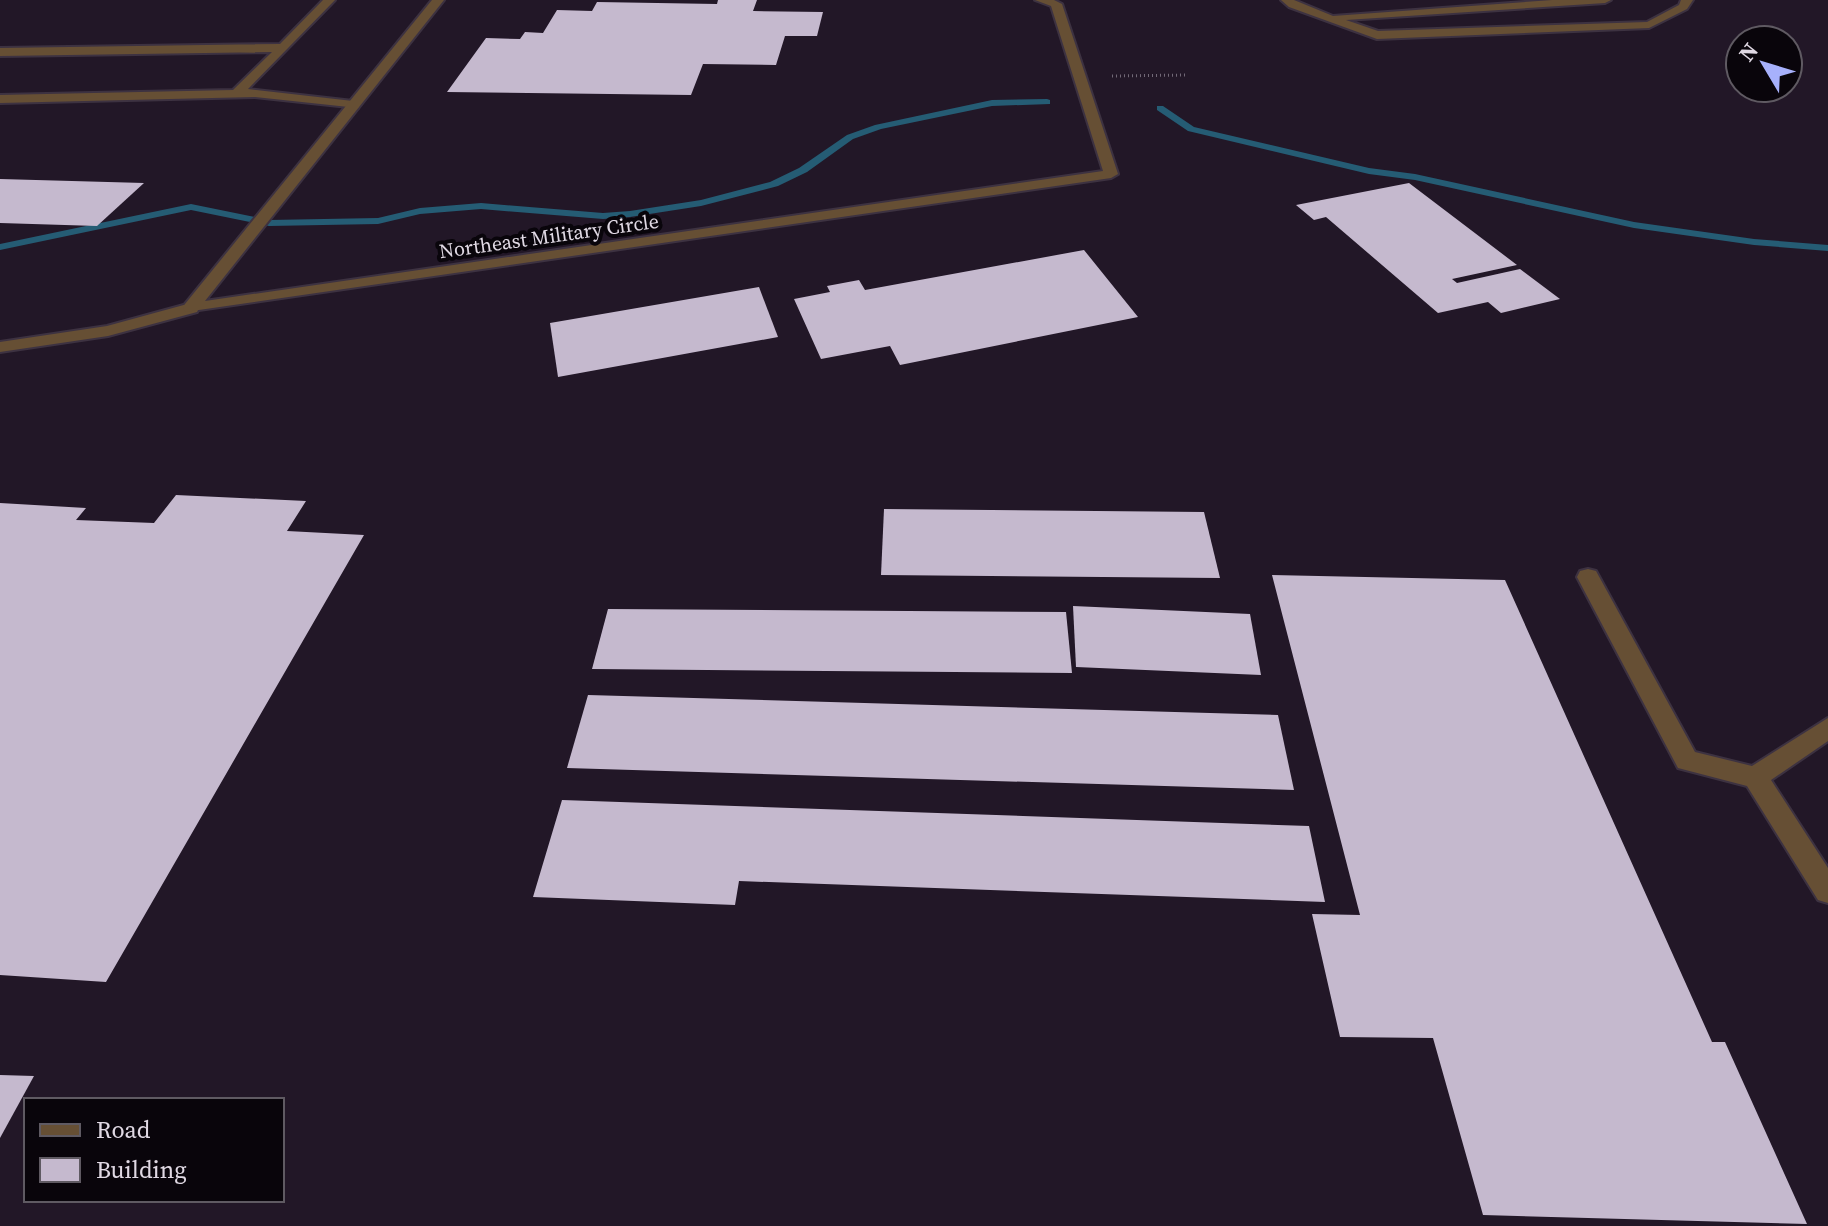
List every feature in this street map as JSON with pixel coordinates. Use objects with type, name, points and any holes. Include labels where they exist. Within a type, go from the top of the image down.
[{"type":"street","points":[[236,94],[329,0]]},
{"type":"street","points":[[0,347],[108,331],[191,308],[438,0]]},
{"type":"street","name":"Northeast Military Circle","points":[[191,308],[1111,174],[1056,4],[1041,0]]},
{"type":"street","points":[[1287,0],[1377,35],[1649,25],[1683,7],[1687,0]]},
{"type":"street","points":[[1329,18],[1605,0]]},
{"type":"street","points":[[0,52],[283,48]]},
{"type":"street","points":[[0,99],[255,93],[353,105]]},
{"type":"street","points":[[1588,577],[1687,761],[1755,777],[1828,891]]},
{"type":"street","points":[[1755,777],[1828,728]]},
{"type":"path","points":[[1079,76],[1188,75]]},
{"type":"building","points":[[718,0],[757,0],[753,11],[823,12],[817,36],[785,36],[776,65],[703,64],[691,95],[447,92],[486,38],[520,39],[525,32],[543,33],[557,10],[592,11],[597,2],[717,4]]},
{"type":"building","points":[[0,179],[144,183],[97,226],[0,223]]},
{"type":"building","points":[[1409,183],[1517,265],[1452,279],[1457,283],[1520,269],[1560,299],[1501,313],[1488,302],[1438,313],[1326,217],[1314,220],[1296,205]]},
{"type":"building","points":[[1084,250],[1138,317],[900,365],[890,346],[821,359],[794,299],[830,292],[827,286],[859,280],[865,290]]},
{"type":"building","points":[[759,287],[778,337],[558,377],[550,323]]},
{"type":"building","points":[[176,495],[306,501],[287,531],[364,535],[106,982],[0,975],[0,503],[86,508],[76,520],[154,523]]},
{"type":"building","points":[[884,509],[1204,512],[1220,578],[881,575]]},
{"type":"building","points":[[1272,575],[1505,580],[1712,1042],[1725,1042],[1807,1224],[1483,1215],[1433,1038],[1340,1037],[1312,914],[1360,915]]},
{"type":"building","points":[[1073,606],[1250,614],[1261,675],[1076,667]]},
{"type":"building","points":[[608,609],[1066,612],[1072,673],[592,669]]},
{"type":"building","points":[[588,695],[1278,715],[1294,790],[567,768]]},
{"type":"building","points":[[562,800],[1309,826],[1325,902],[739,881],[735,905],[533,897]]},
{"type":"building","points":[[0,1075],[34,1076],[0,1138]]},
{"type":"waterway","points":[[0,247],[191,207],[269,223],[378,221],[420,211],[481,206],[603,216],[630,214],[701,203],[774,184],[803,170],[850,137],[878,127],[992,103],[1047,102]]},
{"type":"waterway","points":[[1160,108],[1191,129],[1369,171],[1415,177],[1634,225],[1754,242],[1828,248]]}]
